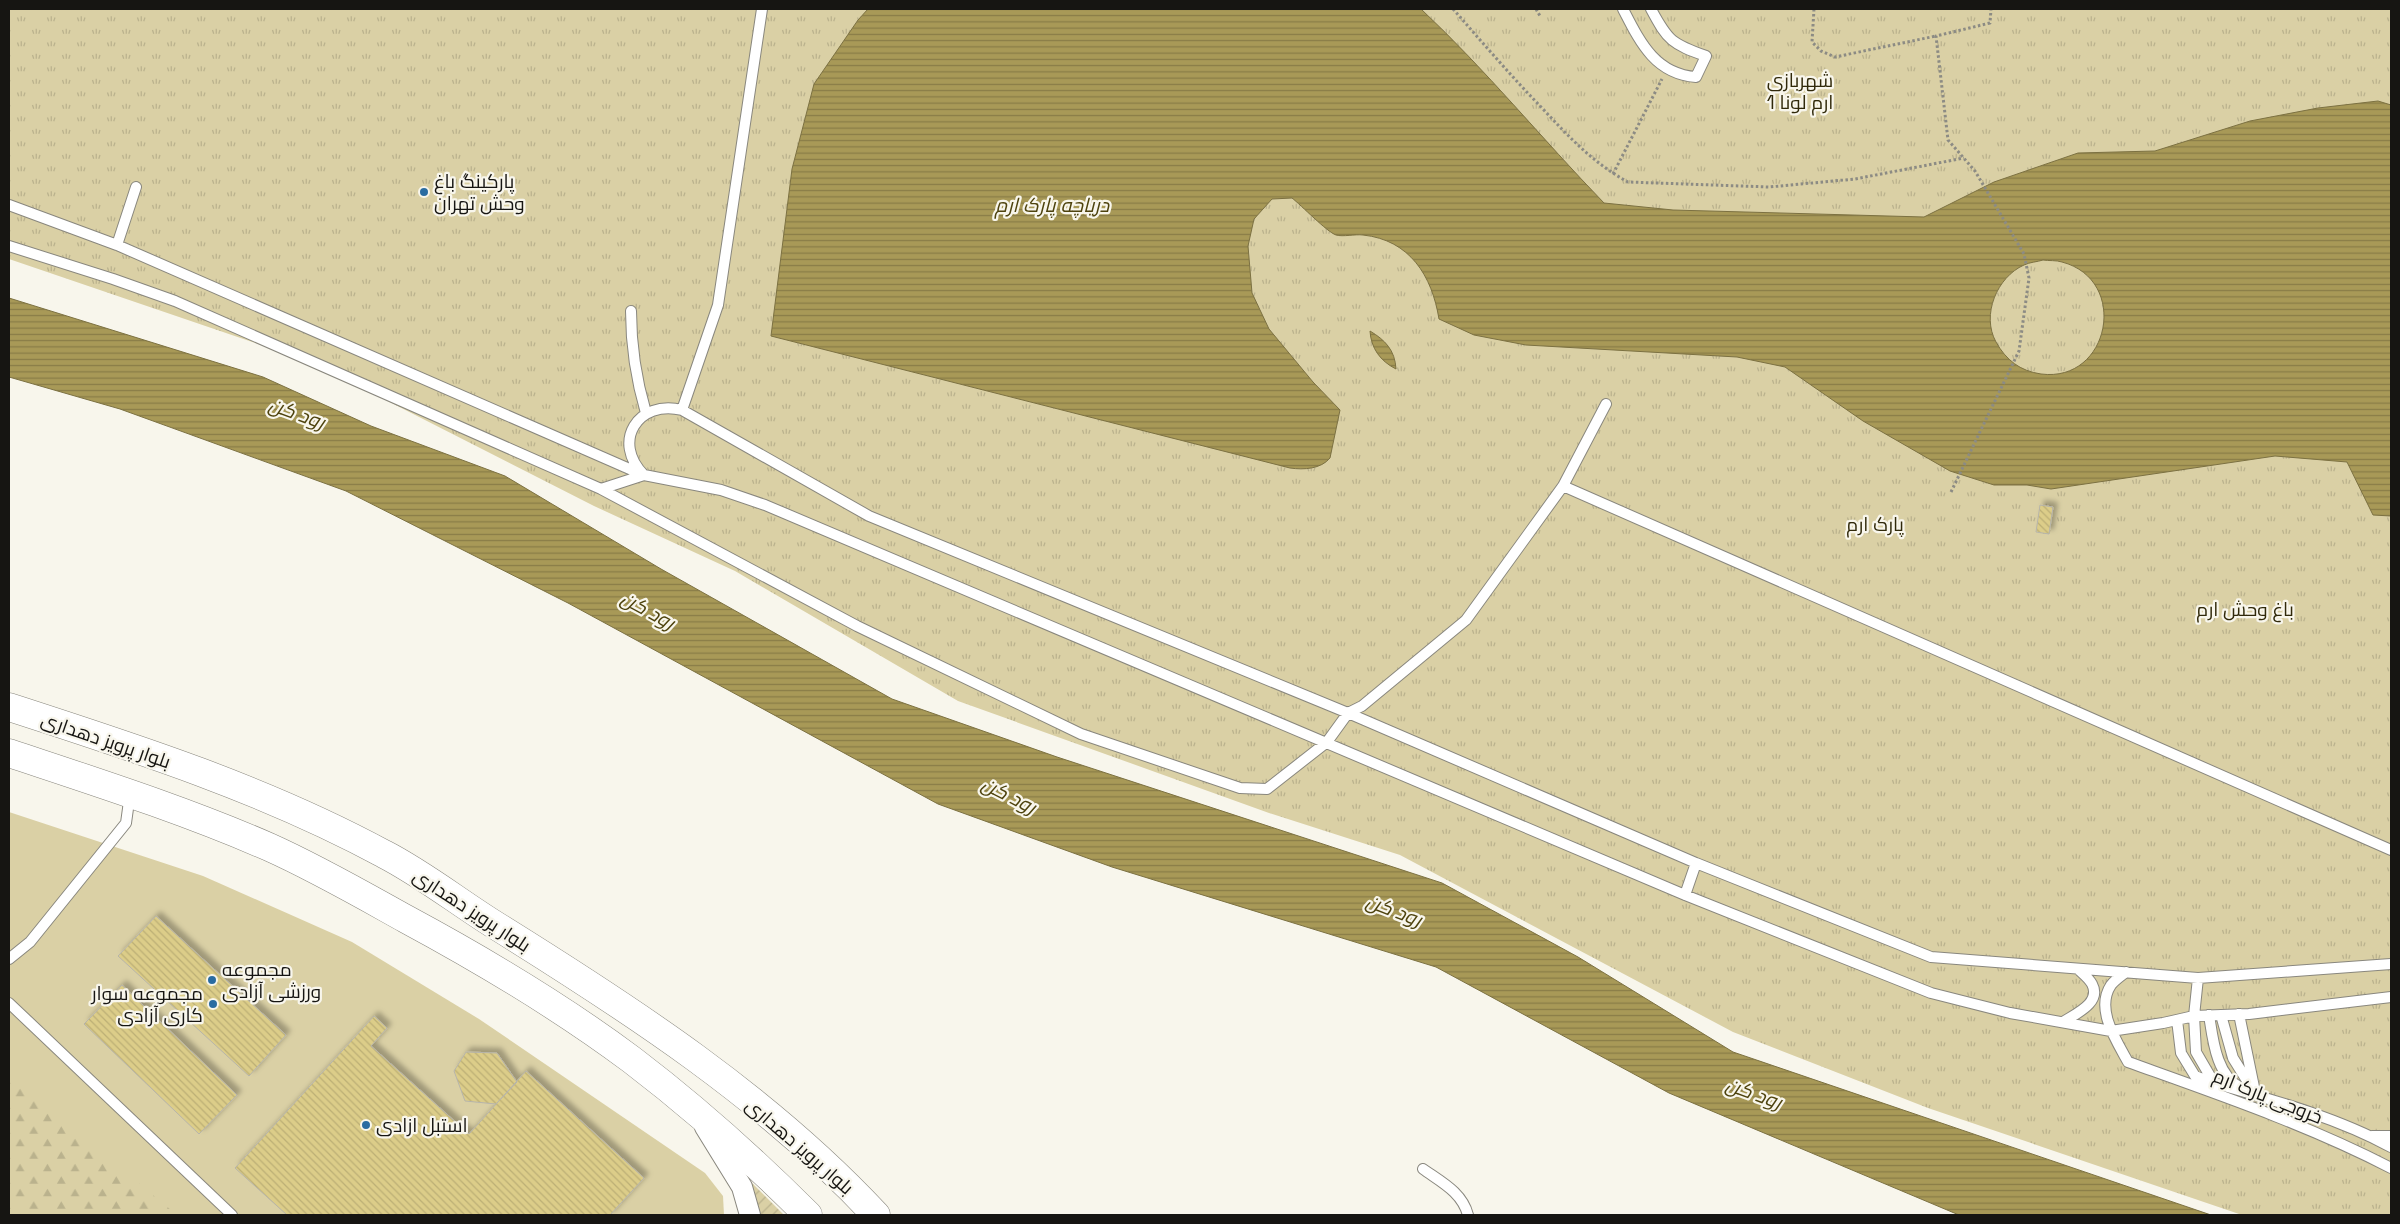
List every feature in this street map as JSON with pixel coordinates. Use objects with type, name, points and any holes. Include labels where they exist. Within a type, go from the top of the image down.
[{"type":"main road","name":"بلوار پرویز دهداری","points":[[9,707],[152,753],[293,810],[385,854],[571,972],[674,1043],[781,1124],[847,1184],[876,1215]]},
{"type":"main road","name":"بلوار پرویز دهداری","points":[[9,753],[130,793],[268,847],[348,887],[468,953],[544,1000],[631,1059],[693,1108],[764,1171],[808,1215]]},
{"type":"street","points":[[693,1108],[742,1186],[750,1215]]},
{"type":"lane","points":[[682,410],[718,305],[762,9]]},
{"type":"lane","points":[[1623,9],[1644,48],[1667,69],[1682,76],[1696,77],[1706,56],[1680,47],[1664,32],[1651,9]]},
{"type":"lane","points":[[117,245],[136,187]]},
{"type":"lane","points":[[9,206],[117,245],[644,475],[721,490],[765,505],[1685,895],[1931,994],[2010,1013],[2110,1031],[2194,1016],[2238,1014],[2391,997]]},
{"type":"lane","points":[[9,246],[113,279],[175,302],[601,489],[857,626],[1081,734],[1240,788],[1268,789],[1327,742],[1348,713],[1362,706],[1466,620],[1563,486],[1606,404]]},
{"type":"lane","points":[[631,311],[638,386],[646,412]]},
{"type":"lane","points":[[644,475],[636,467],[631,456],[629,444],[634,426],[646,412],[670,407],[682,410],[869,516],[1348,713],[1696,863],[1931,957],[2198,978],[2391,964]]},
{"type":"lane","points":[[601,489],[644,475]]},
{"type":"lane","points":[[1563,486],[2391,850]]},
{"type":"lane","points":[[9,959],[30,942],[126,823],[130,793]]},
{"type":"lane","points":[[1685,895],[1696,863]]},
{"type":"lane","points":[[2063,1022],[2090,1004],[2094,996],[2092,984],[2078,968]]},
{"type":"lane","points":[[2110,1031],[2105,998],[2112,983],[2126,972]]},
{"type":"lane","points":[[2198,978],[2194,1016],[2196,1052],[2213,1087]]},
{"type":"lane","points":[[9,1003],[232,1215]]},
{"type":"lane","points":[[2221,1014],[2233,1058],[2256,1095]]},
{"type":"lane","points":[[2238,1014],[2256,1095]]},
{"type":"lane","points":[[2209,1015],[2217,1059],[2235,1084],[2256,1095]]},
{"type":"lane","points":[[2177,1020],[2181,1053],[2195,1076],[2213,1087],[2256,1095],[2283,1104],[2371,1136],[2391,1147]]},
{"type":"lane","name":"خروجی پارک ارم","points":[[2110,1031],[2128,1062],[2213,1087],[2391,1168]]},
{"type":"lane","points":[[2371,1136],[2391,1136]]},
{"type":"lane","points":[[1423,1169],[1455,1192],[1465,1204],[1468,1215]]},
{"type":"path","points":[[1453,9],[1519,84],[1583,152],[1613,174],[1628,182],[1769,187],[1855,179],[1964,158]]},
{"type":"path","points":[[1536,9],[1540,16]]},
{"type":"path","points":[[1814,9],[1812,42],[1821,52],[1834,57],[1990,23],[1990,9]]},
{"type":"path","points":[[1936,36],[1948,140],[1975,170],[2024,254],[2030,278],[2019,351],[1951,492]]},
{"type":"path","points":[[1613,174],[1667,69]]},
{"type":"green space","name":"پارک ارم","points":[[9,9],[2391,9],[2391,1215],[2242,1215],[1928,1108],[1733,1032],[1400,855],[1269,813],[958,701],[735,571],[594,506],[311,362],[9,259]]},
{"type":"green space","name":"مجموعه ورزشی آزادی","points":[[9,812],[203,876],[352,942],[479,1019],[705,1173],[723,1196],[724,1215],[9,1215]]},
{"type":"green space","points":[[9,1075],[177,1215],[9,1215]]},
{"type":"green space","points":[[738,1169],[784,1215],[756,1215]]},
{"type":"water","name":"دریاچه پارک ارم","points":[[868,9],[1421,9],[1491,80],[1604,203],[1673,210],[1924,217],[1994,182],[2078,153],[2155,151],[2250,121],[2318,108],[2378,101],[2391,105],[2391,516],[2373,515],[2347,462],[2275,456],[2051,489],[2027,485],[1994,485],[1950,471],[1863,421],[1785,367],[1737,357],[1526,345],[1474,335],[1439,319],[1431,288],[1416,263],[1406,252],[1394,244],[1379,238],[1363,235],[1336,235],[1320,224],[1292,198],[1272,199],[1254,219],[1248,246],[1252,293],[1269,329],[1313,382],[1340,410],[1330,458],[1317,467],[1306,469],[1290,468],[771,336],[792,169],[814,84],[858,20]],"holes":[[[2043,260],[2062,262],[2083,272],[2097,288],[2103,308],[2103,328],[2096,347],[2083,363],[2065,373],[2033,373],[2014,364],[2004,354],[1996,342],[1992,331],[1991,309],[1994,298],[2006,278],[2024,265]]]},
{"type":"water","name":"رود کن","points":[[9,298],[263,377],[371,426],[505,476],[661,569],[892,699],[1057,757],[1442,883],[1578,957],[1733,1052],[2211,1215],[1959,1215],[1669,1093],[1436,967],[1112,867],[938,804],[568,603],[346,491],[120,409],[9,377]]},
{"type":"water","points":[[1370,331],[1388,346],[1394,356],[1396,369],[1385,362],[1377,353],[1372,343]]},
{"type":"building","points":[[2040,505],[2053,507],[2049,534],[2036,532]]},
{"type":"building","points":[[156,916],[286,1035],[249,1076],[118,956]]},
{"type":"building","points":[[122,985],[237,1095],[199,1134],[84,1024]]},
{"type":"building","name":"استبل ازادی","points":[[374,1016],[387,1028],[371,1046],[469,1134],[526,1071],[644,1178],[610,1215],[287,1215],[235,1168]]},
{"type":"building","points":[[466,1052],[497,1053],[517,1082],[496,1104],[465,1101],[454,1071]]},
{"type":"place","name":"پارکینگ باغ وحش تهران","points":[[424,192]]},
{"type":"place","name":"مجموعه ورزشی آزادی","points":[[212,980]]},
{"type":"place","name":"مجموعه سوار کاری آزادی","points":[[213,1004]]},
{"type":"place","name":"استبل ازادی","points":[[366,1125]]},
{"type":"park label","name":"شهربازی ارم لونا 1","points":[[1800,91]]},
{"type":"park label","name":"باغ وحش ارم","points":[[2245,609]]}]
